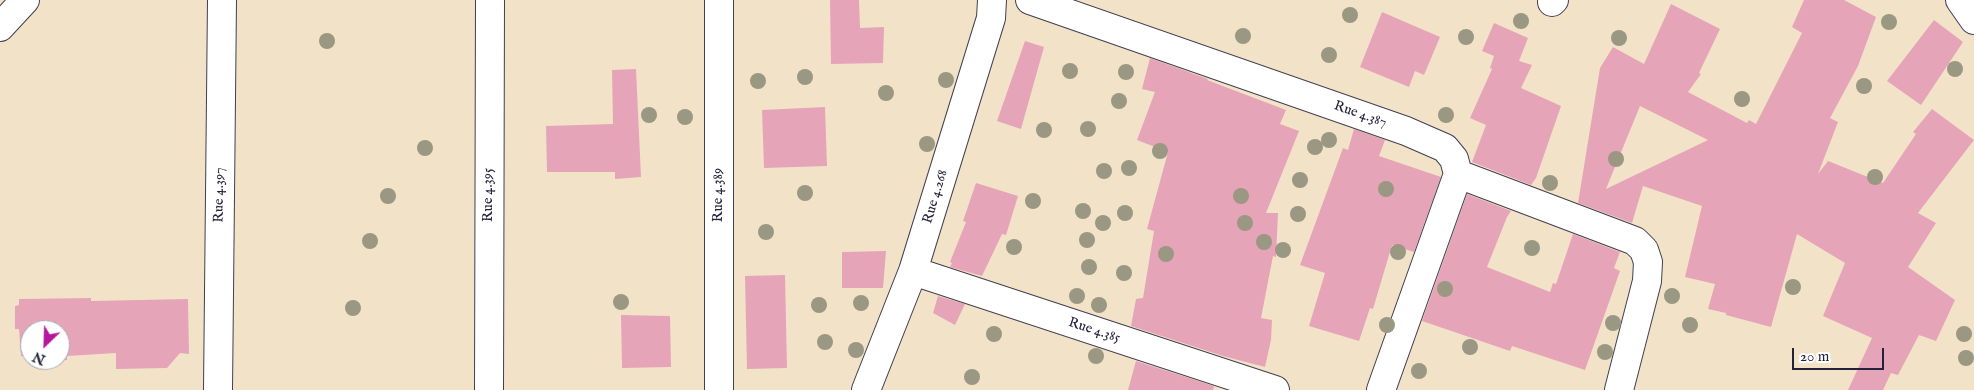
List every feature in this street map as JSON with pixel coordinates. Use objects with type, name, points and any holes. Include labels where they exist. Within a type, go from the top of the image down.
[{"type":"street","points":[[0,28],[25,0]]},
{"type":"street","name":"Rue 4.397","points":[[218,390],[222,0]]},
{"type":"street","name":"Rue 4.395","points":[[489,390],[490,0]]},
{"type":"street","name":"Rue 4.389","points":[[719,0],[720,390]]},
{"type":"street","name":"Rue 4.268","points":[[866,390],[913,271],[991,18],[992,0]]},
{"type":"street","name":"Rue 4.387","points":[[1030,0],[1406,131],[1445,148],[1454,159],[1458,174]]},
{"type":"street","points":[[1960,0],[1974,20]]},
{"type":"street","points":[[1381,390],[1458,174],[1635,241],[1644,250],[1648,262],[1647,281],[1619,390]]},
{"type":"street","name":"Rue 4.385","points":[[913,271],[1275,390]]},
{"type":"building","points":[[830,0],[859,0],[860,28],[884,27],[883,63],[831,64]]},
{"type":"building","points":[[1804,0],[1844,0],[1876,17],[1858,66],[1830,118],[1838,122],[1818,174],[1828,161],[1883,183],[1916,134],[1913,132],[1932,109],[1974,140],[1918,213],[1936,223],[1908,267],[1955,300],[1936,341],[1919,335],[1898,375],[1891,373],[1883,390],[1848,390],[1872,338],[1823,316],[1845,263],[1797,234],[1771,327],[1708,309],[1715,284],[1685,277],[1702,206],[1643,186],[1632,223],[1578,203],[1600,68],[1613,47],[1644,64],[1671,4],[1720,29],[1699,73],[1701,74],[1688,92],[1747,123],[1749,120],[1756,124],[1802,33],[1792,27]],"holes":[[[1640,106],[1708,140],[1606,189]]]},
{"type":"building","points":[[1382,12],[1440,37],[1424,75],[1415,71],[1409,87],[1360,67]]},
{"type":"building","points":[[1934,20],[1963,42],[1921,105],[1887,81]]},
{"type":"building","points":[[1494,23],[1528,38],[1519,61],[1532,65],[1521,88],[1561,106],[1536,178],[1531,185],[1472,162],[1486,125],[1470,118],[1492,69],[1490,68],[1494,56],[1482,51]]},
{"type":"building","points":[[1025,41],[1044,47],[1021,129],[997,121]]},
{"type":"building","points":[[1150,58],[1286,110],[1280,124],[1299,131],[1266,213],[1278,213],[1276,257],[1273,256],[1261,318],[1272,320],[1271,340],[1265,367],[1223,356],[1131,326],[1136,299],[1143,298],[1154,231],[1147,229],[1168,152],[1137,140],[1155,92],[1142,89]]},
{"type":"building","points":[[636,69],[641,177],[615,179],[615,172],[547,172],[546,126],[613,124],[612,70]]},
{"type":"building","points":[[825,107],[827,166],[764,168],[762,110]]},
{"type":"building","points":[[1354,129],[1385,140],[1379,156],[1441,177],[1414,252],[1392,245],[1373,309],[1370,308],[1359,341],[1309,326],[1325,273],[1300,265],[1343,148],[1348,150]]},
{"type":"building","points":[[976,183],[1018,196],[1006,235],[1002,234],[982,276],[950,267],[952,263],[950,262],[966,222],[963,221]]},
{"type":"building","points":[[1467,194],[1511,211],[1487,267],[1550,292],[1553,283],[1556,284],[1573,234],[1620,252],[1614,268],[1620,271],[1585,370],[1512,346],[1510,351],[1422,321]]},
{"type":"building","points":[[886,251],[883,288],[842,288],[842,252]]},
{"type":"building","points":[[785,275],[787,368],[747,369],[745,276]]},
{"type":"building","points":[[938,296],[965,304],[955,325],[933,313]]},
{"type":"building","points":[[91,298],[91,301],[188,299],[189,354],[180,353],[167,368],[116,369],[116,353],[70,356],[70,320],[20,320],[20,342],[19,329],[15,329],[15,306],[19,305],[19,299]]},
{"type":"building","points":[[621,315],[670,316],[671,367],[622,368]]},
{"type":"building","points":[[1136,361],[1214,386],[1213,390],[1128,390]]}]
